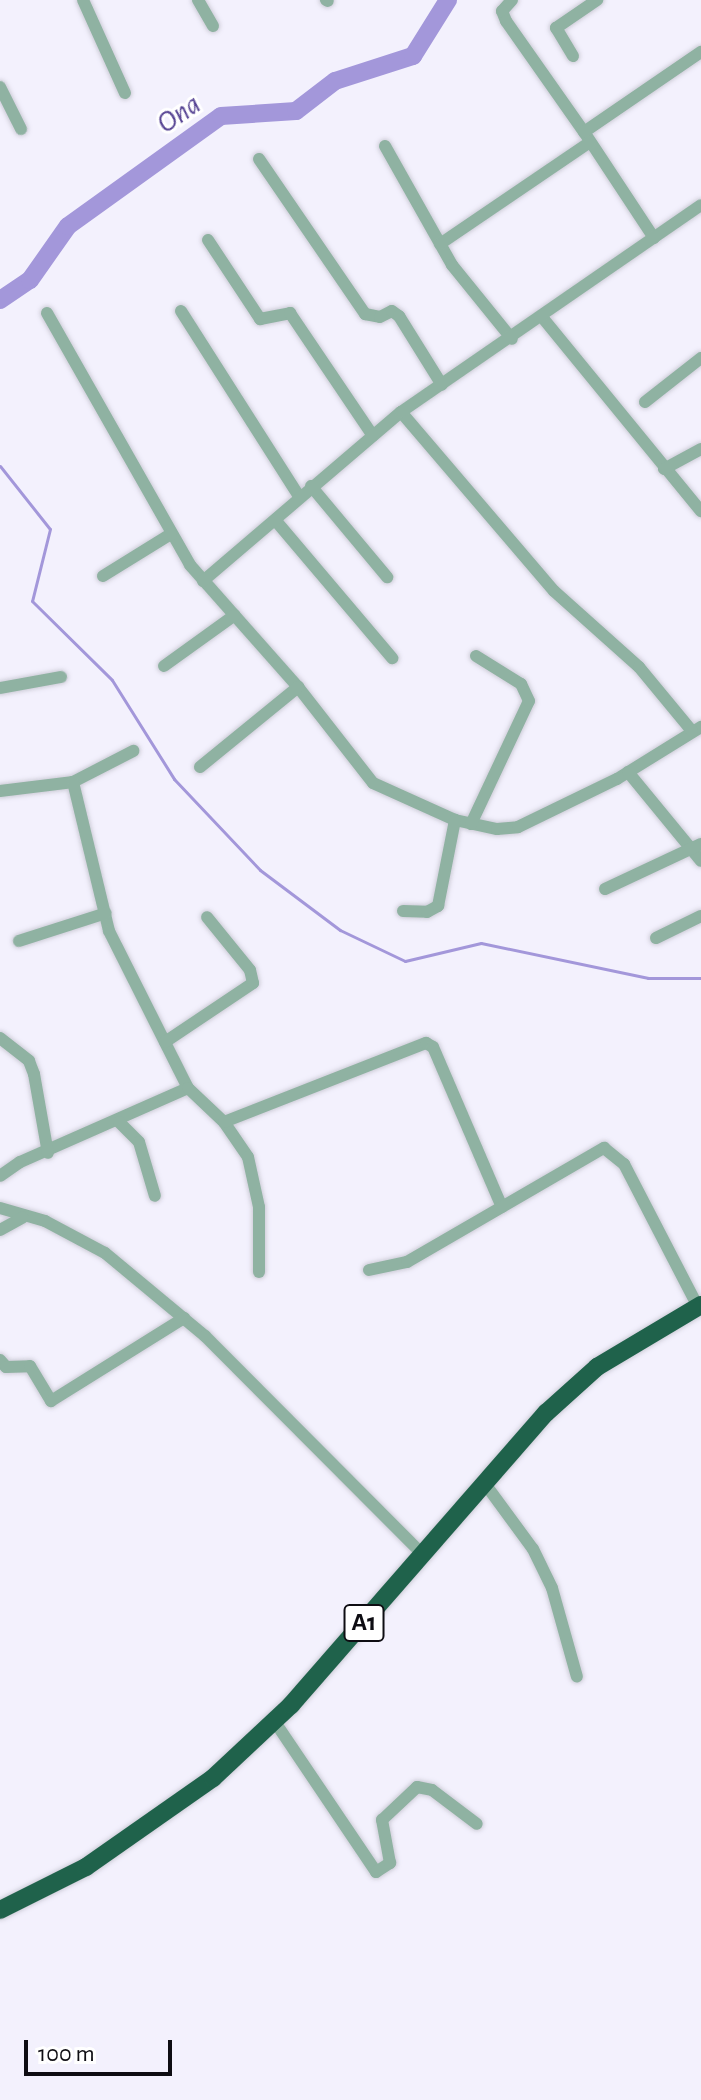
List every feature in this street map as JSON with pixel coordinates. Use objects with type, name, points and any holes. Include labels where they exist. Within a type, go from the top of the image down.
[{"type":"highway","name":"A1","points":[[0,1910],[86,1867],[161,1820],[275,1722],[423,1555],[483,1481],[597,1367],[699,1306]]},
{"type":"street","points":[[83,0],[125,93]]},
{"type":"street","points":[[198,0],[213,26]]},
{"type":"street","points":[[512,0],[502,11],[506,21],[654,238]]},
{"type":"street","points":[[573,56],[556,28],[597,0]]},
{"type":"street","points":[[440,244],[701,52]]},
{"type":"street","points":[[0,87],[21,129]]},
{"type":"street","points":[[385,146],[440,244],[512,339]]},
{"type":"street","points":[[259,159],[365,314],[380,317],[392,311],[399,316],[442,385]]},
{"type":"street","points":[[203,581],[401,412],[512,339],[701,205]]},
{"type":"street","points":[[208,240],[260,319],[285,312],[294,317],[373,436]]},
{"type":"street","points":[[181,311],[299,496]]},
{"type":"street","points":[[47,313],[171,534],[203,581],[298,687],[373,783],[455,820],[497,829],[532,823],[628,772],[696,729],[639,667],[554,591],[401,412]]},
{"type":"street","points":[[542,317],[701,511]]},
{"type":"street","points":[[645,402],[701,358]]},
{"type":"street","points":[[664,469],[701,449]]},
{"type":"street","points":[[311,486],[387,577]]},
{"type":"street","points":[[276,521],[392,658]]},
{"type":"street","points":[[103,576],[171,534]]},
{"type":"street","points":[[164,666],[235,615]]},
{"type":"street","points":[[471,824],[529,701],[521,684],[476,656]]},
{"type":"street","points":[[0,688],[61,677]]},
{"type":"street","points":[[200,767],[298,687]]},
{"type":"street","points":[[0,791],[73,782],[133,751]]},
{"type":"street","points":[[628,772],[697,846],[701,861]]},
{"type":"street","points":[[73,782],[120,958],[188,1088],[224,1122],[248,1157],[259,1207],[259,1272]]},
{"type":"street","points":[[403,911],[427,912],[438,906],[455,820]]},
{"type":"street","points":[[605,889],[697,846]]},
{"type":"street","points":[[19,941],[70,921],[106,913]]},
{"type":"street","points":[[656,938],[701,916]]},
{"type":"street","points":[[165,1042],[253,983],[250,970],[207,917]]},
{"type":"street","points":[[0,1038],[29,1061],[48,1153]]},
{"type":"street","points":[[224,1122],[426,1043],[433,1047],[502,1207]]},
{"type":"street","points":[[0,1176],[20,1162],[119,1122],[188,1088]]},
{"type":"street","points":[[119,1122],[139,1142],[155,1196]]},
{"type":"street","points":[[369,1270],[407,1262],[604,1148],[624,1164],[699,1306]]},
{"type":"street","points":[[0,1208],[45,1221],[105,1253],[184,1318],[423,1555]]},
{"type":"street","points":[[0,1230],[23,1217]]},
{"type":"street","points":[[0,1360],[6,1367],[30,1366],[51,1401],[184,1318]]},
{"type":"street","points":[[483,1481],[533,1549],[552,1588],[577,1677]]},
{"type":"street","points":[[275,1722],[376,1872],[390,1863],[382,1820],[417,1787],[432,1790],[477,1824]]},
{"type":"waterway","name":"Ona","points":[[0,300],[30,280],[68,226],[221,116],[296,111],[335,81],[413,56],[448,0]]},
{"type":"waterway","points":[[0,466],[50,529],[32,601],[112,680],[174,779],[260,870],[340,930],[405,961],[481,943],[648,978],[701,978]]}]
